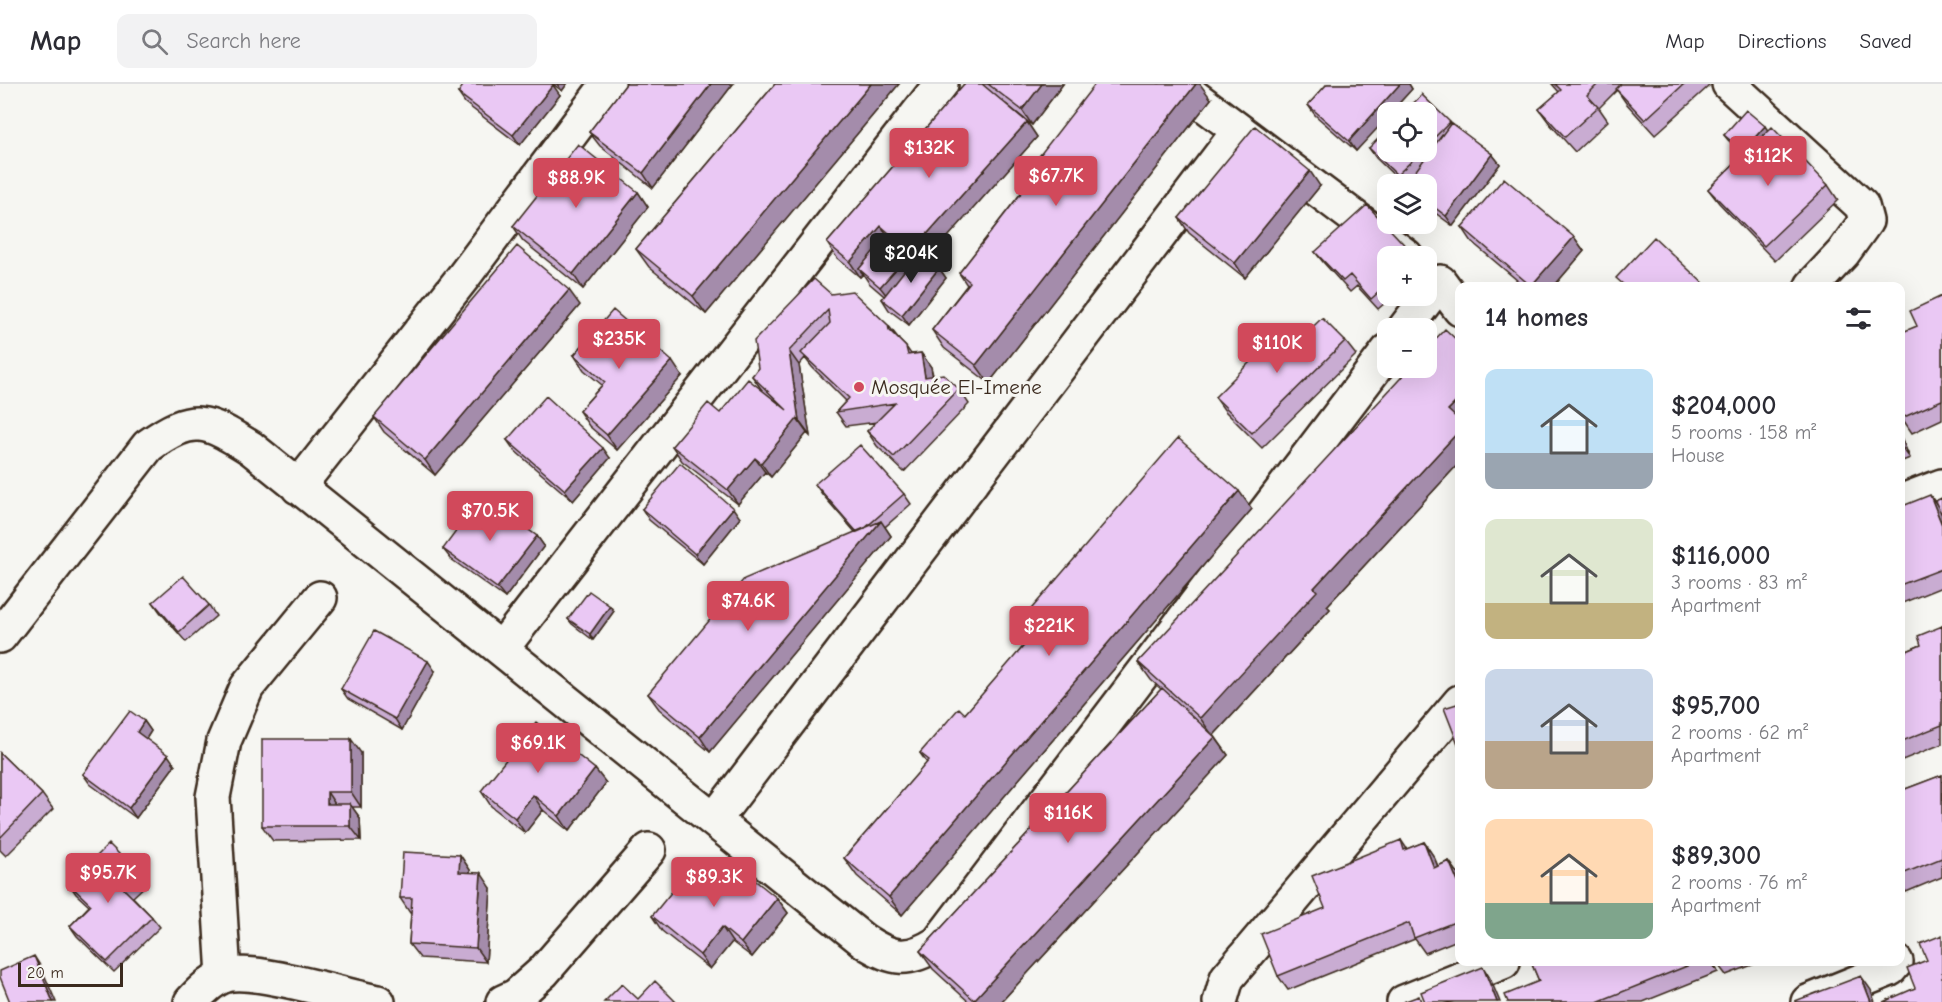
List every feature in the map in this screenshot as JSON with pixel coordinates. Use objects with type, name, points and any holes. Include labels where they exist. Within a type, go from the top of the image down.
[{"type":"street","points":[[298,487],[464,276],[608,84]]},
{"type":"street","points":[[502,648],[941,84]]},
{"type":"street","points":[[1177,84],[1393,246]]},
{"type":"street","points":[[1729,84],[1862,206],[1866,221],[1858,235],[1816,282]]},
{"type":"street","points":[[715,819],[1239,131]]},
{"type":"street","points":[[1437,282],[1455,303]]},
{"type":"street","points":[[0,636],[148,446],[169,431],[183,425],[217,426],[251,448],[884,954],[902,957],[923,952],[938,943],[1377,365]]},
{"type":"street","points":[[1905,500],[1942,486]]},
{"type":"street","points":[[224,976],[213,797],[224,741],[247,687],[320,598]]},
{"type":"street","points":[[1220,1002],[1227,978],[1455,708]]},
{"type":"street","points":[[503,1002],[516,996],[543,972],[649,849]]},
{"type":"street","points":[[1404,1002],[1493,966]]},
{"type":"street","points":[[1808,1002],[1893,966]]},
{"type":"street","points":[[191,1002],[203,989],[224,976],[264,975],[378,1002]]},
{"type":"building","points":[[464,84],[553,85],[513,135],[458,93]]},
{"type":"building","points":[[626,84],[711,84],[643,173],[589,132]]},
{"type":"building","points":[[775,84],[871,84],[693,296],[636,249]]},
{"type":"building","points":[[964,84],[982,84],[1027,122],[880,287],[859,269],[889,233],[881,226],[850,262],[827,243]]},
{"type":"building","points":[[988,84],[1042,84],[1022,110]]},
{"type":"building","points":[[1095,84],[1196,84],[976,365],[932,330],[970,282],[959,273],[1033,178],[1026,173]]},
{"type":"building","points":[[1327,84],[1400,84],[1384,102],[1377,102],[1377,110],[1349,141],[1308,105]]},
{"type":"building","points":[[1555,84],[1598,84],[1587,95],[1598,107],[1565,137],[1539,109],[1561,90]]},
{"type":"building","points":[[1621,84],[1684,84],[1645,120],[1616,89]]},
{"type":"building","points":[[1422,95],[1429,102],[1415,102]]},
{"type":"building","points":[[1437,109],[1450,122],[1437,135]]},
{"type":"building","points":[[1746,110],[1765,126],[1743,151],[1724,135]]},
{"type":"building","points":[[1451,123],[1492,154],[1446,216],[1437,209],[1437,174],[1413,174],[1422,162],[1437,162],[1437,142]]},
{"type":"building","points":[[1255,126],[1310,171],[1235,263],[1179,218]]},
{"type":"building","points":[[1772,127],[1828,185],[1764,246],[1708,189]]},
{"type":"building","points":[[1377,140],[1377,156],[1369,148]]},
{"type":"building","points":[[578,144],[638,192],[573,274],[513,226]]},
{"type":"building","points":[[1384,162],[1411,162],[1398,174]]},
{"type":"building","points":[[1504,178],[1574,237],[1535,282],[1526,282],[1462,227]]},
{"type":"building","points":[[1367,205],[1377,216],[1377,234],[1394,234],[1406,246],[1377,246],[1377,294],[1371,299],[1350,275],[1343,281],[1315,252]]},
{"type":"building","points":[[1654,237],[1702,282],[1620,282],[1616,278]]},
{"type":"building","points":[[517,246],[569,290],[425,460],[374,417]]},
{"type":"building","points":[[919,252],[939,268],[902,315],[882,299]]},
{"type":"building","points":[[814,279],[831,294],[852,291],[888,325],[889,330],[906,347],[908,355],[921,353],[925,377],[943,374],[959,389],[894,457],[867,431],[895,403],[836,412],[849,398],[801,353],[830,323],[828,310],[789,351],[799,421],[797,419],[761,463],[755,458],[728,490],[672,446],[708,403],[720,413],[748,379],[787,410],[752,376],[758,368],[754,341]]},
{"type":"building","points":[[1942,296],[1942,400],[1905,417],[1905,331],[1917,326],[1910,311]]},
{"type":"building","points":[[613,310],[672,361],[607,435],[579,411],[605,382],[574,355]]},
{"type":"building","points":[[1322,318],[1345,341],[1252,433],[1215,397],[1279,333],[1293,346]]},
{"type":"building","points":[[1445,329],[1455,338],[1455,403],[1448,410],[1455,416],[1455,435],[1314,588],[1317,591],[1200,718],[1138,662],[1401,378],[1437,378],[1437,337]]},
{"type":"building","points":[[546,396],[603,448],[565,490],[507,440]]},
{"type":"building","points":[[1178,438],[1239,491],[889,897],[844,858],[929,760],[920,753],[959,708],[965,714],[1034,634],[1020,622]]},
{"type":"building","points":[[860,445],[904,494],[864,529],[857,532],[815,484]]},
{"type":"building","points":[[680,463],[733,508],[695,554],[642,509]]},
{"type":"building","points":[[1930,495],[1942,525],[1942,569],[1905,583],[1905,505]]},
{"type":"building","points":[[482,496],[537,536],[497,588],[443,549]]},
{"type":"building","points":[[1942,498],[1942,515],[1935,501]]},
{"type":"building","points":[[881,521],[700,737],[648,694],[744,579]]},
{"type":"building","points":[[183,576],[209,605],[179,632],[153,602]]},
{"type":"building","points":[[589,591],[610,606],[590,634],[568,619]]},
{"type":"building","points":[[1942,626],[1942,725],[1905,740],[1905,652],[1921,645],[1918,636]]},
{"type":"building","points":[[374,631],[428,661],[395,719],[341,689]]},
{"type":"building","points":[[1162,688],[1215,737],[974,1000],[920,951]]},
{"type":"building","points":[[1455,705],[1455,736],[1444,708]]},
{"type":"building","points":[[130,711],[144,721],[137,732],[168,755],[129,808],[83,774]]},
{"type":"building","points":[[536,722],[595,769],[559,816],[533,795],[515,818],[481,791]]},
{"type":"building","points":[[262,739],[351,739],[351,792],[327,792],[327,804],[350,804],[350,826],[262,826]]},
{"type":"building","points":[[0,753],[42,794],[0,838]]},
{"type":"building","points":[[1942,775],[1942,858],[1905,873],[1905,789]]},
{"type":"building","points":[[1401,840],[1404,850],[1424,842],[1434,868],[1449,861],[1455,875],[1455,922],[1414,938],[1409,923],[1278,976],[1261,934],[1325,908],[1312,876]]},
{"type":"building","points":[[109,844],[139,874],[124,889],[152,917],[107,962],[70,926],[91,905],[69,884]]},
{"type":"building","points":[[403,852],[460,855],[459,872],[481,873],[476,948],[409,944],[412,898],[400,898]]},
{"type":"building","points":[[737,866],[777,898],[741,943],[722,927],[700,955],[652,916],[691,868],[718,889]]},
{"type":"building","points":[[1942,935],[1942,1002],[1883,1002],[1915,988],[1907,968],[1927,960],[1920,944]]},
{"type":"building","points":[[34,956],[53,1002],[10,1002],[0,977],[0,971]]},
{"type":"building","points":[[1533,966],[1687,966],[1597,1002],[1508,1002],[1505,995],[1539,981]]},
{"type":"building","points":[[1483,967],[1497,1002],[1425,1002],[1421,992]]},
{"type":"building","points":[[1861,976],[1871,1002],[1795,1002],[1795,1001]]},
{"type":"building","points":[[655,981],[676,1002],[604,1002],[622,984],[638,999]]},
{"type":"building","points":[[1419,996],[1421,1002],[1403,1002]]},
{"type":"place","name":"Mosquée El-Imene","points":[[859,387]]}]
